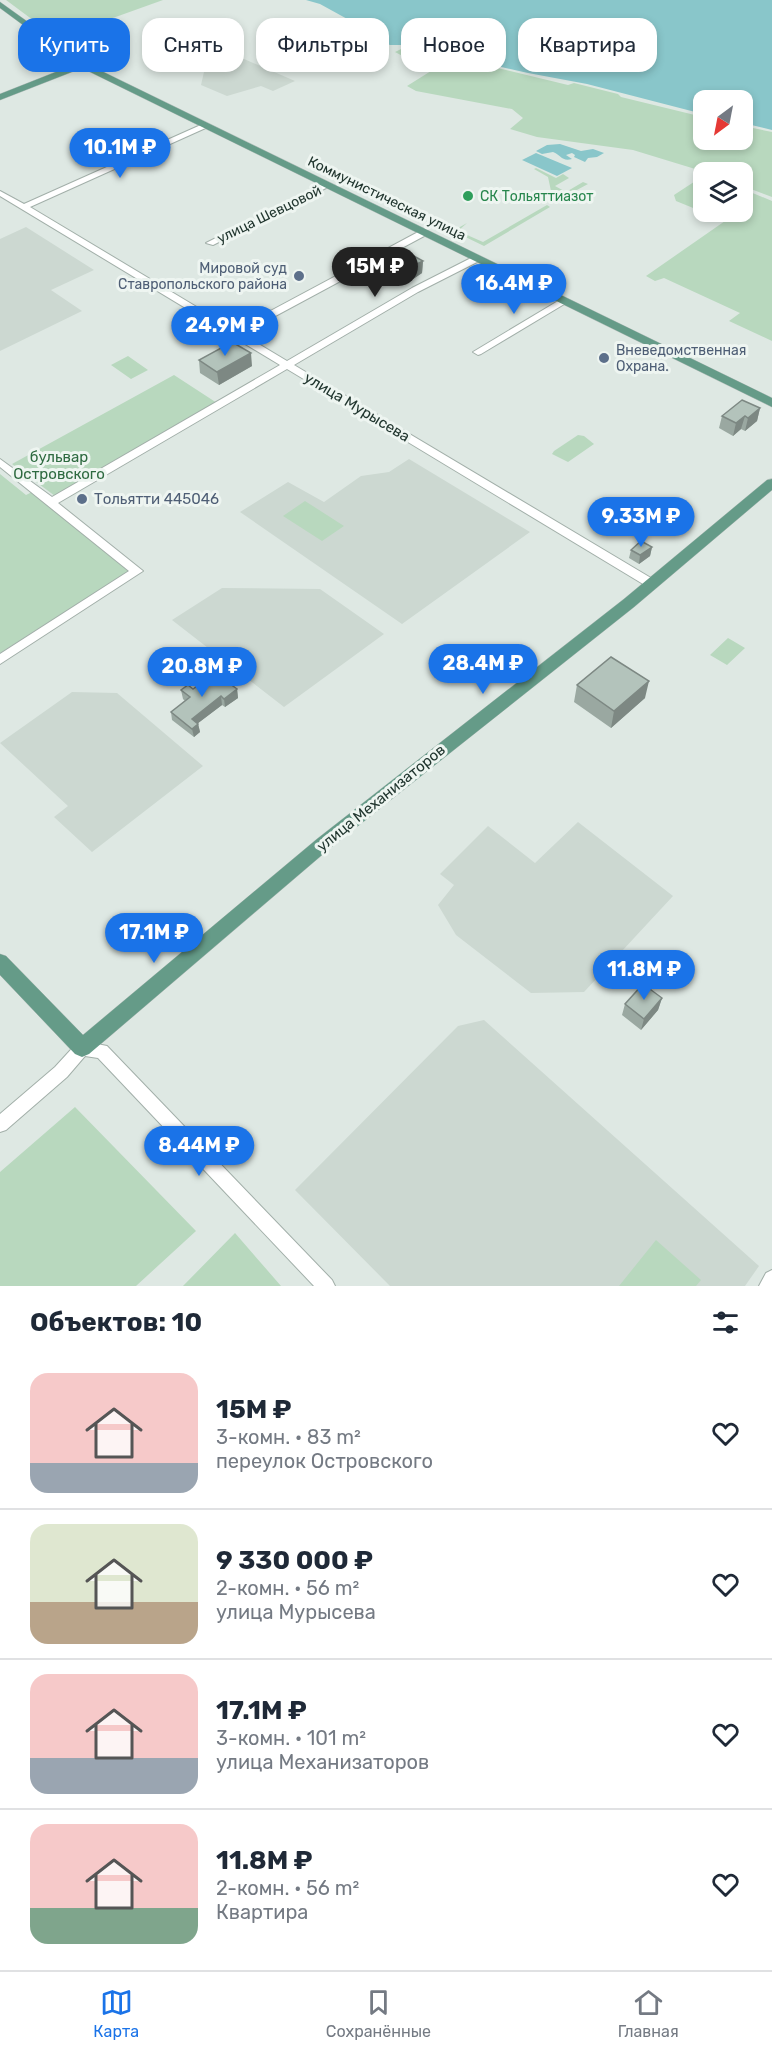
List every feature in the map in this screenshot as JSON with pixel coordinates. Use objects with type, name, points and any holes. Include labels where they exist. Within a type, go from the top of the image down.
[{"type":"main road","name":"Коммунистическая улица","points":[[0,4],[19,18]]},
{"type":"main road","points":[[0,89],[51,72]]},
{"type":"main road","points":[[0,97],[57,72]]},
{"type":"main road","name":"Коммунистическая улица","points":[[96,72],[772,403]]},
{"type":"main road","name":"улица Механизаторов","points":[[82,1048],[377,800],[652,584],[772,483]]},
{"type":"main road","points":[[0,962],[82,1048]]},
{"type":"street","points":[[24,207],[206,126]]},
{"type":"street","name":"улица Шевцовой","points":[[210,243],[328,185]]},
{"type":"street","name":"улица Мурысева","points":[[0,193],[652,584]]},
{"type":"street","points":[[235,334],[423,232]]},
{"type":"street","points":[[52,502],[416,290],[476,259]]},
{"type":"street","points":[[478,352],[563,301]]},
{"type":"street","points":[[0,462],[137,571],[0,660]]},
{"type":"street","points":[[82,1048],[102,1051],[326,1286]]},
{"type":"street","name":"улица Механизаторов","points":[[0,1124],[61,1072],[82,1048]]},
{"type":"street","points":[[768,1286],[772,1279]]},
{"type":"shaded area","points":[[244,59],[256,64],[256,72],[274,72],[295,81],[273,91],[261,86],[227,96],[201,85],[204,72],[244,72]]},
{"type":"shaded area","points":[[26,227],[94,270],[51,290],[82,311],[0,351],[0,239]]},
{"type":"shaded area","points":[[409,459],[530,532],[402,624],[240,512],[288,482],[324,502],[361,476],[389,472]]},
{"type":"shaded area","points":[[222,588],[320,589],[384,634],[284,707],[172,620]]},
{"type":"shaded area","points":[[72,692],[117,693],[203,766],[92,852],[54,817],[68,806],[0,743]]},
{"type":"shaded area","points":[[578,822],[673,896],[584,992],[531,993],[456,935],[438,905],[454,885],[440,874],[488,826],[535,863]]},
{"type":"shaded area","points":[[484,1020],[759,1266],[745,1286],[390,1286],[295,1190],[458,1026]]},
{"type":"green space","points":[[6,0],[163,0],[113,18],[30,18]]},
{"type":"green space","points":[[506,70],[568,85],[574,83],[693,115],[693,150],[753,150],[753,128],[772,132],[772,197],[753,190],[753,162],[693,162],[693,168],[633,150],[537,137],[510,129],[523,118],[512,109],[416,91],[407,86],[429,72],[506,72]]},
{"type":"green space","points":[[534,169],[556,178],[563,174],[569,178],[555,186],[566,192],[583,182],[588,184],[564,197],[551,191],[548,177]]},
{"type":"green space","points":[[693,183],[693,208],[676,201],[674,195]]},
{"type":"green space","points":[[753,193],[772,201],[772,341],[729,321],[740,313],[664,278],[655,281],[646,276],[724,222],[753,222]]},
{"type":"green space","points":[[547,205],[550,207],[484,246],[453,231],[467,223],[458,231],[483,242]]},
{"type":"green space","points":[[128,356],[148,370],[131,379],[111,365]]},
{"type":"green space","name":"бульвар Островского","points":[[174,375],[217,403],[55,496],[12,464]]},
{"type":"green space","points":[[578,435],[584,436],[594,444],[568,462],[552,454],[554,451]]},
{"type":"green space","points":[[0,474],[26,495],[32,492],[131,570],[0,653]]},
{"type":"green space","points":[[305,501],[344,526],[322,541],[283,516]]},
{"type":"green space","points":[[728,638],[745,648],[727,665],[710,655]]},
{"type":"green space","points":[[75,1107],[196,1231],[136,1286],[0,1286],[0,1172]]},
{"type":"green space","points":[[235,1233],[281,1286],[183,1286]]},
{"type":"green space","points":[[656,1240],[701,1280],[696,1286],[619,1286]]},
{"type":"water","points":[[306,0],[772,0],[772,130],[753,125],[753,90],[693,90],[693,111],[587,84],[524,72],[657,72],[657,18],[518,18],[518,71],[506,68],[506,18],[401,18],[401,45],[390,45],[389,18],[345,18],[320,4]]},
{"type":"water","points":[[560,144],[581,151],[593,149],[604,153],[588,158],[585,162],[574,157],[572,153],[566,155],[572,159],[566,160],[553,152],[542,154],[536,151],[547,145]]},
{"type":"water","points":[[536,153],[572,168],[557,176],[522,160]]},
{"type":"building","points":[[399,248],[423,261],[413,266],[406,262],[385,274],[375,269],[397,258],[389,253]]},
{"type":"building","points":[[232,342],[251,353],[217,372],[199,360]]},
{"type":"building","points":[[742,400],[760,408],[748,418],[745,416],[736,423],[722,416]]},
{"type":"building","points":[[641,541],[652,547],[640,555],[631,550]]},
{"type":"building","points":[[611,657],[649,681],[614,711],[577,685]]},
{"type":"building","points":[[215,673],[237,689],[224,699],[221,696],[192,719],[198,724],[192,729],[171,712],[190,697],[181,690],[188,685],[193,689]]},
{"type":"building","points":[[643,984],[662,998],[644,1019],[625,1004]]},
{"type":"place","name":"СК Тольяттиазот","points":[[468,196]]},
{"type":"place","name":"Мировой суд Ставропольского района","points":[[299,276]]},
{"type":"place","name":"Вневедомственная Охрана.","points":[[604,358]]},
{"type":"place","name":"Тольятти 445046","points":[[82,499]]}]
